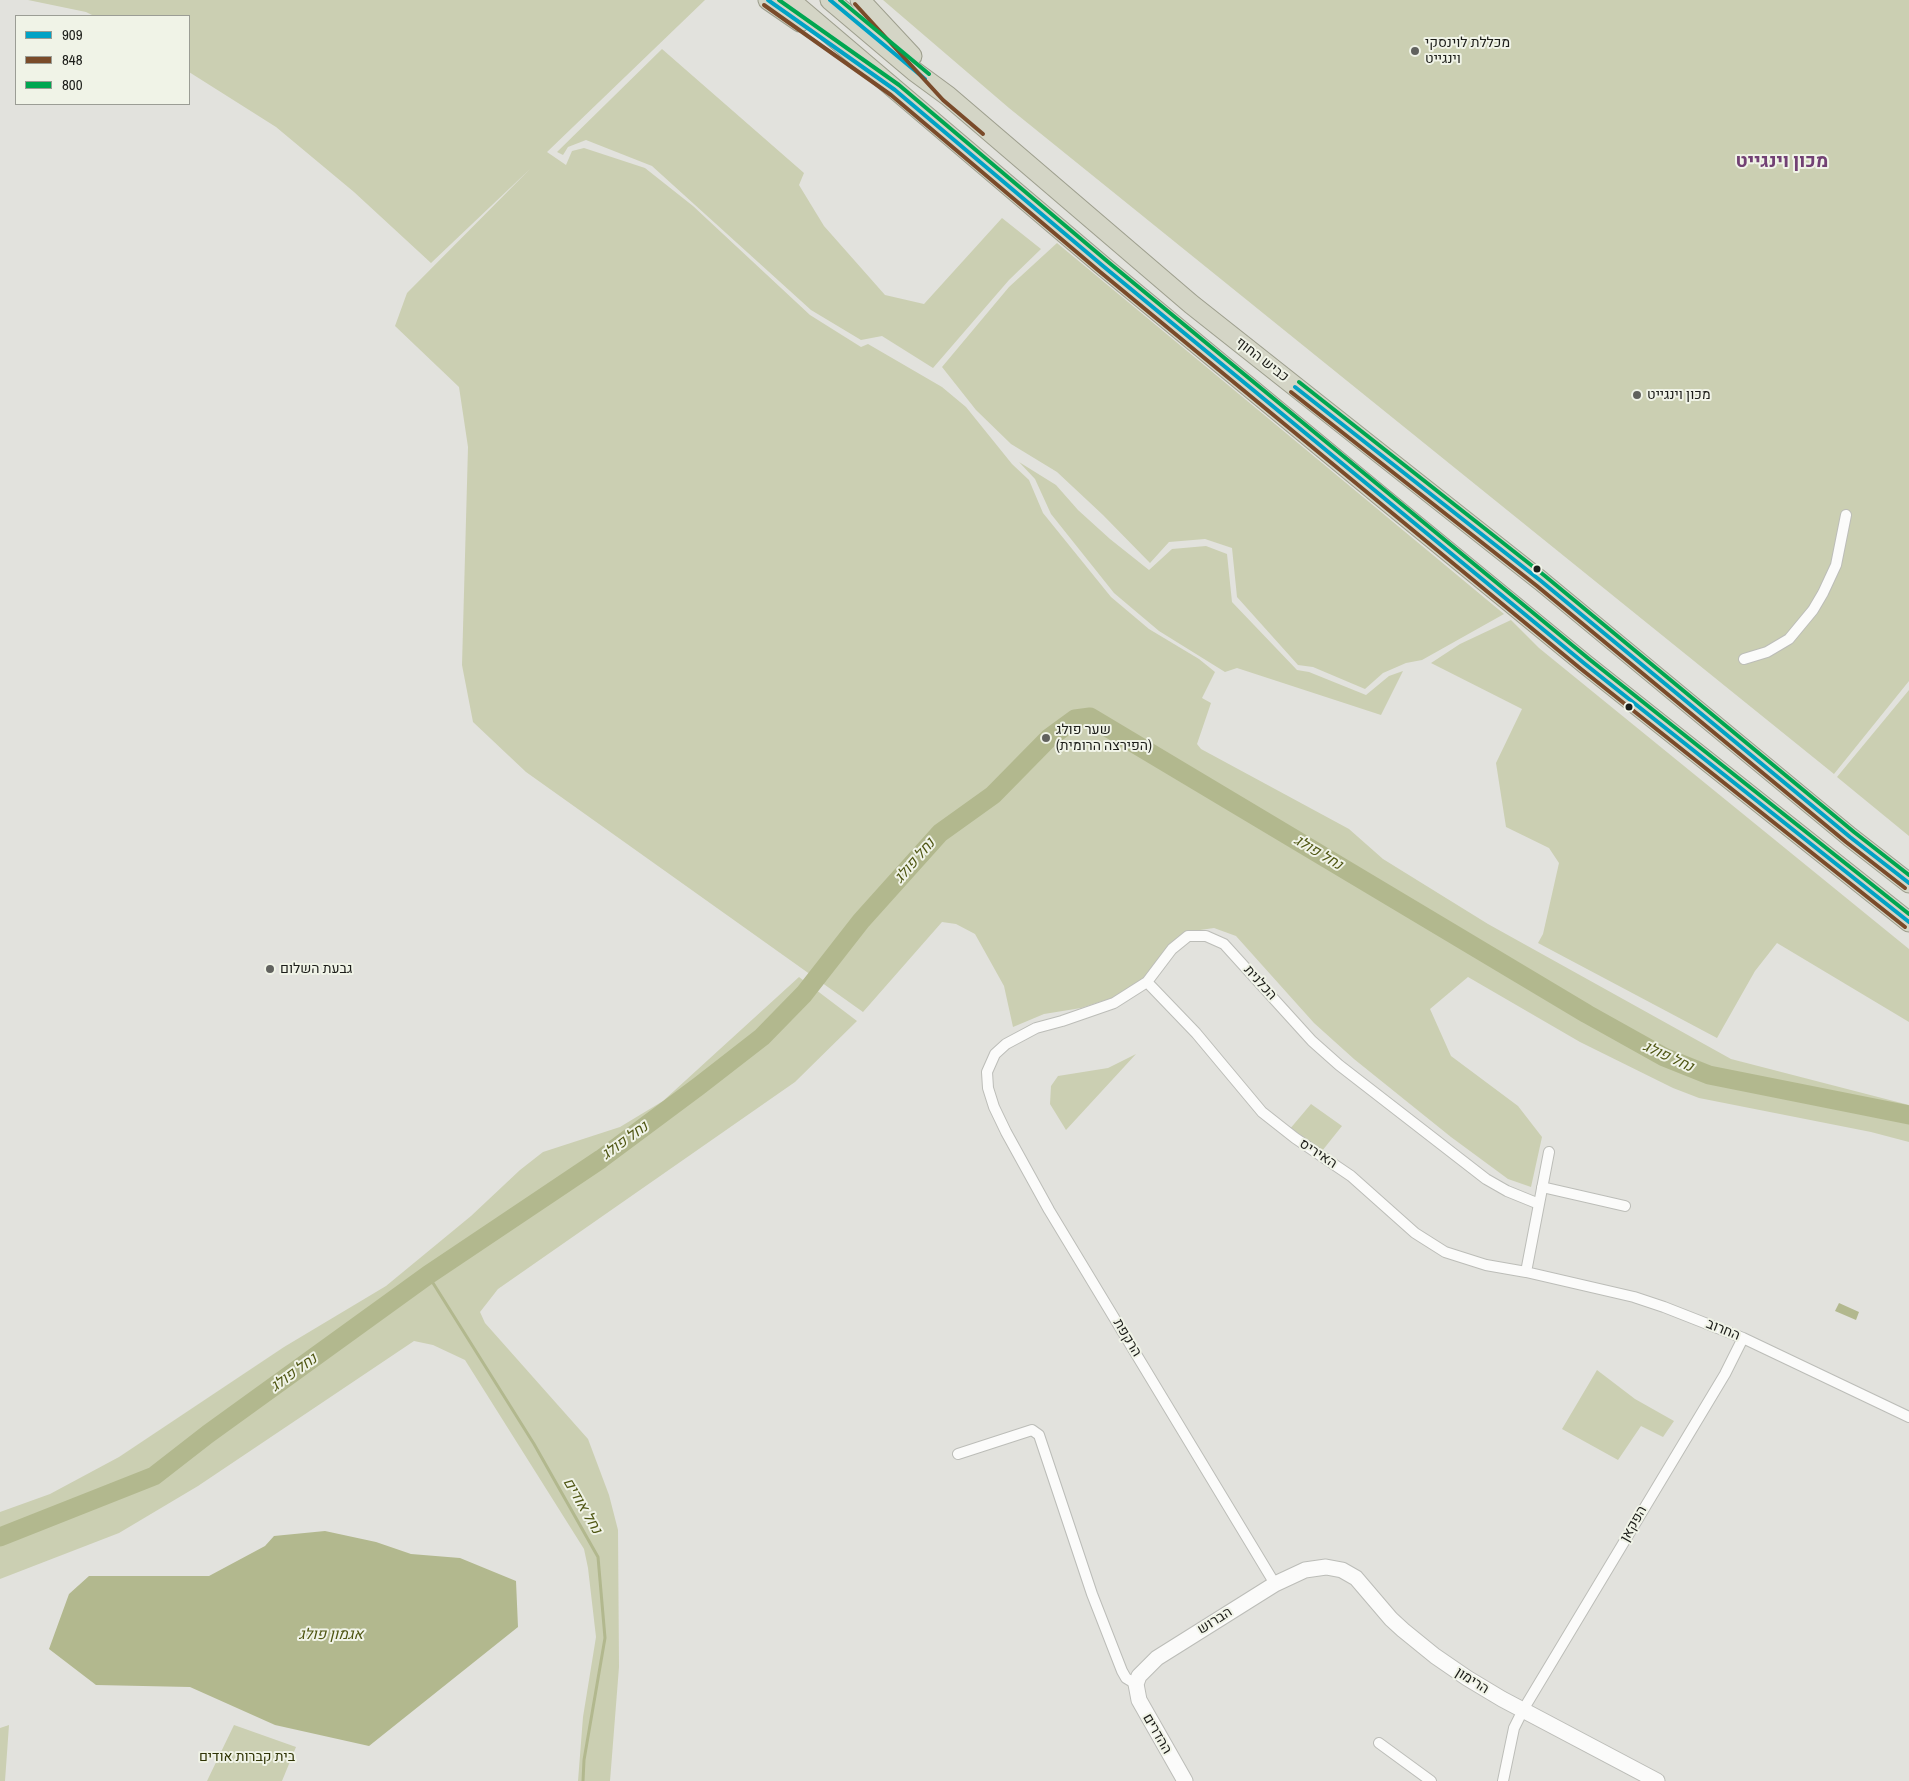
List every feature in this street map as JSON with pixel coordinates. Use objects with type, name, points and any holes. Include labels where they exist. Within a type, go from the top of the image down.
[{"type":"highway","points":[[768,0],[895,90]]},
{"type":"highway","name":"כביש החוף","points":[[790,0],[1096,260],[1378,494],[1592,669],[1909,922]]},
{"type":"highway","name":"כביש החוף","points":[[830,0],[914,71],[948,96],[1191,304],[1541,581],[1850,838],[1909,883]]},
{"type":"highway","points":[[860,0],[948,96]]},
{"type":"street","points":[[1744,659],[1767,652],[1789,639],[1814,610],[1824,593],[1836,565],[1846,515]]},
{"type":"street","name":"הכלנית","points":[[988,1088],[987,1072],[989,1066],[995,1054],[1006,1044],[1036,1028],[1062,1021],[1114,1002],[1147,982],[1172,949],[1188,936],[1206,936],[1224,944],[1326,1054],[1486,1179],[1507,1191],[1539,1204]]},
{"type":"street","name":"האיריס","points":[[1147,982],[1196,1033],[1262,1112],[1294,1138],[1351,1176],[1416,1233],[1445,1252],[1469,1261],[1526,1272]]},
{"type":"street","name":"הרקפת","points":[[988,1088],[1003,1126],[1049,1210],[1275,1584]]},
{"type":"street","points":[[1526,1272],[1549,1152]]},
{"type":"street","points":[[1542,1187],[1624,1206]]},
{"type":"street","name":"החרוב","points":[[1526,1272],[1634,1297],[1743,1338],[1909,1417]]},
{"type":"street","name":"הפקאן","points":[[1503,1781],[1514,1728],[1523,1710],[1716,1388],[1743,1338]]},
{"type":"street","points":[[958,1454],[1032,1430],[1039,1435],[1095,1603],[1122,1671],[1126,1678],[1136,1684]]},
{"type":"street","name":"הרימון","points":[[1306,1570],[1326,1567],[1349,1573],[1356,1578],[1391,1619],[1420,1645],[1473,1682],[1657,1781]]},
{"type":"street","name":"הברוש","points":[[1136,1684],[1144,1670],[1157,1658],[1275,1584],[1306,1570]]},
{"type":"street","name":"ההדרים","points":[[1136,1684],[1143,1709],[1185,1781]]},
{"type":"street","points":[[1379,1743],[1431,1781]]},
{"type":"green space","points":[[28,0],[705,0],[547,152],[566,165],[572,151],[584,148],[645,168],[693,206],[810,315],[861,347],[868,344],[942,387],[966,407],[1012,464],[1029,480],[1043,513],[1111,597],[1149,629],[1199,659],[1215,672],[1202,698],[1211,703],[1197,744],[1201,749],[1349,829],[1383,859],[1488,924],[1731,1059],[1909,1105],[1909,1142],[1871,1132],[1699,1098],[1673,1088],[1580,1042],[1468,977],[1430,1009],[1451,1056],[1518,1106],[1542,1137],[1531,1187],[1508,1179],[1451,1137],[1354,1059],[1314,1023],[1236,936],[1214,928],[1193,931],[1147,977],[1118,996],[1081,1008],[1044,1014],[1013,1027],[1004,986],[975,934],[956,924],[942,922],[863,1012],[526,772],[473,722],[462,665],[468,447],[459,387],[395,326],[407,293],[530,169],[431,263],[354,192],[276,127],[190,73],[190,15],[92,15],[86,12]]},
{"type":"green space","name":"מכון וינגייט","points":[[883,0],[1909,0],[1909,681],[1834,774],[1009,108]]},
{"type":"green space","points":[[662,49],[804,173],[799,185],[824,226],[885,295],[924,304],[1002,218],[1041,249],[1009,280],[933,368],[882,336],[861,340],[811,310],[652,166],[586,140],[568,147],[563,155],[557,152]]},
{"type":"green space","points":[[1057,243],[1504,614],[1422,660],[1406,663],[1383,673],[1365,689],[1313,667],[1298,665],[1237,597],[1232,548],[1205,539],[1169,542],[1150,563],[1057,472],[1011,444],[976,410],[942,367],[1009,287]]},
{"type":"green space","points":[[1019,462],[1056,485],[1078,510],[1149,570],[1172,549],[1206,546],[1227,554],[1232,602],[1297,670],[1309,672],[1366,695],[1389,676],[1403,671],[1381,715],[1237,668],[1225,672],[1159,631],[1114,593],[1051,514],[1035,479]]},
{"type":"green space","points":[[1511,620],[1539,648],[1909,949],[1909,1022],[1777,943],[1755,971],[1717,1038],[1538,943],[1543,934],[1559,863],[1549,848],[1506,827],[1496,763],[1522,709],[1431,663],[1460,644]]},
{"type":"green space","points":[[1909,690],[1909,836],[1837,777]]},
{"type":"green space","points":[[799,977],[857,1021],[795,1082],[498,1289],[480,1312],[485,1323],[588,1439],[609,1495],[618,1530],[619,1667],[610,1781],[578,1781],[583,1717],[596,1637],[584,1549],[465,1360],[433,1345],[414,1341],[198,1486],[119,1533],[0,1579],[0,1512],[50,1494],[119,1457],[284,1347],[386,1286],[471,1216],[520,1170],[543,1152],[620,1127],[663,1101]]},
{"type":"green space","points":[[1136,1054],[1066,1130],[1050,1104],[1051,1086],[1058,1076],[1108,1068]]},
{"type":"green space","points":[[1311,1104],[1342,1126],[1322,1151],[1289,1130]]},
{"type":"green space","points":[[1597,1370],[1635,1399],[1674,1421],[1663,1437],[1641,1426],[1618,1460],[1562,1429]]},
{"type":"green space","points":[[9,1725],[5,1781],[0,1781],[0,1728]]},
{"type":"green space","name":"בית קברות אודים","points":[[234,1725],[296,1747],[282,1781],[207,1781]]},
{"type":"water","points":[[1839,1303],[1859,1312],[1856,1320],[1835,1311]]},
{"type":"water","name":"אגמון פולג","points":[[325,1531],[376,1542],[411,1554],[460,1558],[516,1581],[518,1627],[369,1746],[275,1725],[190,1687],[96,1685],[49,1649],[69,1594],[89,1576],[209,1576],[265,1546],[274,1536]]},
{"type":"waterway","name":"נחל פולג","points":[[0,1537],[154,1476],[208,1434],[428,1275],[601,1159],[699,1086],[762,1037],[804,994],[861,921],[940,833],[993,795],[1049,738],[1075,719],[1090,717],[1587,1014],[1664,1057],[1709,1075],[1909,1115]]},
{"type":"waterway","name":"נחל אודים","points":[[428,1275],[534,1444],[598,1557],[605,1638],[584,1760],[583,1781]]},
{"type":"transit line","name":"909","points":[[768,0],[895,90],[1103,266],[1585,664],[1909,922]]},
{"type":"transit line","name":"800","points":[[779,0],[899,85],[1107,261],[1589,659],[1909,914]]},
{"type":"transit line","name":"909","points":[[830,0],[925,79]]},
{"type":"transit line","name":"800","points":[[840,0],[929,74]]},
{"type":"transit line","name":"848","points":[[855,4],[943,100],[983,134]]},
{"type":"transit line","name":"848","points":[[764,5],[891,95],[1099,271],[1581,669],[1905,927]]},
{"type":"transit line","name":"800","points":[[1299,382],[1545,576],[1854,832],[1909,875]]},
{"type":"transit line","name":"909","points":[[1295,387],[1541,581],[1850,837],[1909,883]]},
{"type":"transit line","name":"848","points":[[1291,392],[1537,586],[1846,842],[1905,888]]},
{"type":"place","name":"מכללת לוינסקי וינגייט","points":[[1415,51]]},
{"type":"place","name":"מכון וינגייט","points":[[1637,395]]},
{"type":"place","name":"שער פולג (הפירצה הרומית)","points":[[1046,738]]},
{"type":"place","name":"גבעת השלום","points":[[270,969]]},
{"type":"district","name":"מכון וינגייט","points":[[1782,162]]}]
